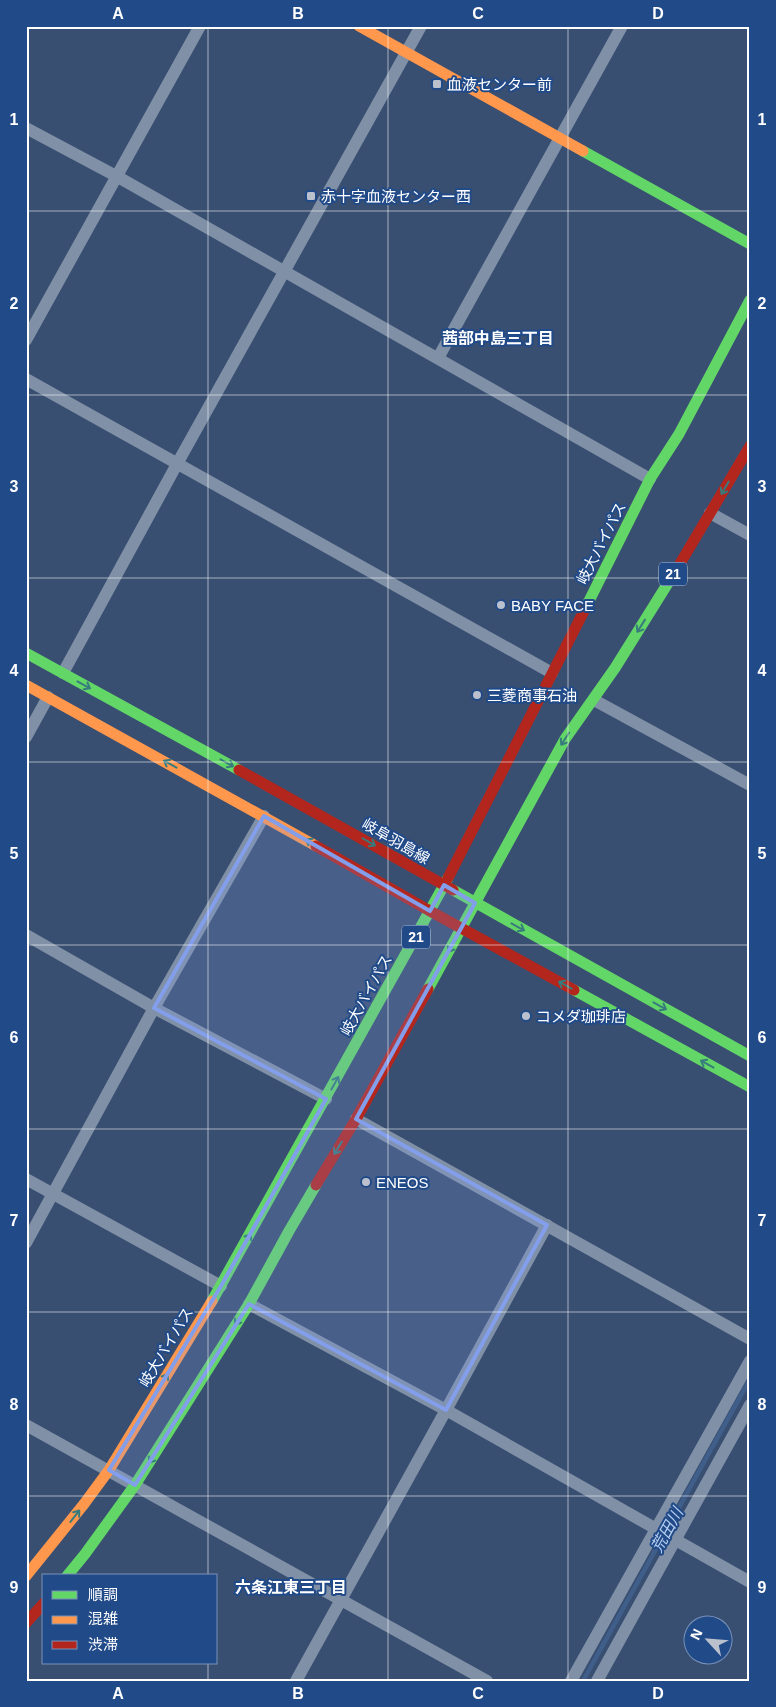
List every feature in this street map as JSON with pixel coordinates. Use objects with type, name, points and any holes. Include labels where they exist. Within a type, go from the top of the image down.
[{"type":"main road","points":[[359,26],[750,244]]},
{"type":"main road","name":"岐大バイパス","points":[[26,1576],[109,1470],[221,1286],[467,843],[650,479],[679,434],[750,300]]},
{"type":"main road","name":"21","points":[[69,1574],[135,1485],[248,1304],[356,1119],[565,739],[594,700],[750,446]]},
{"type":"main road","name":"岐阜羽島線","points":[[26,653],[294,800],[750,1056]]},
{"type":"main road","points":[[26,685],[750,1087]]},
{"type":"main road","points":[[26,1624],[42,1605]]},
{"type":"street","points":[[26,340],[118,178],[200,26]]},
{"type":"street","points":[[62,673],[421,26]]},
{"type":"street","points":[[438,358],[622,26]]},
{"type":"street","points":[[26,128],[118,178],[650,479]]},
{"type":"street","points":[[26,379],[552,673]]},
{"type":"street","points":[[710,513],[750,535]]},
{"type":"street","points":[[26,737],[48,697]]},
{"type":"street","points":[[594,700],[750,785]]},
{"type":"street","points":[[26,1243],[154,1008],[264,816]]},
{"type":"street","points":[[26,935],[154,1008],[326,1099]]},
{"type":"street","points":[[356,1119],[750,1339]]},
{"type":"street","points":[[26,1178],[221,1286]]},
{"type":"street","points":[[296,1681],[547,1225]]},
{"type":"street","points":[[248,1304],[446,1410],[750,1582]]},
{"type":"street","points":[[571,1681],[658,1530],[750,1360]]},
{"type":"street","points":[[597,1681],[673,1538],[750,1405]]},
{"type":"street","points":[[26,1425],[487,1681]]},
{"type":"highlighted area","points":[[264,816],[430,911],[444,885],[475,903],[356,1119],[547,1225],[446,1410],[249,1304],[135,1485],[109,1470],[221,1286],[326,1099],[154,1008]]},
{"type":"waterway","name":"荒田川","points":[[583,1681],[750,1379]]},
{"type":"traffic: fast","points":[[583,151],[750,244]]},
{"type":"traffic: fast","points":[[586,607],[650,479],[679,434],[750,300]]},
{"type":"traffic: fast","points":[[428,989],[565,739],[615,668],[678,567]]},
{"type":"traffic: fast","points":[[26,653],[239,770]]},
{"type":"traffic: fast","points":[[212,1301],[448,878]]},
{"type":"traffic: fast","points":[[453,890],[750,1056]]},
{"type":"traffic: fast","points":[[574,990],[750,1087]]},
{"type":"traffic: fast","points":[[69,1574],[135,1485],[249,1304],[316,1185]]},
{"type":"traffic: slow","points":[[359,26],[583,151]]},
{"type":"traffic: slow","points":[[26,685],[316,846]]},
{"type":"traffic: slow","points":[[26,1576],[109,1470],[212,1301]]},
{"type":"traffic: jam","points":[[678,567],[750,446]]},
{"type":"traffic: jam","points":[[448,878],[586,607]]},
{"type":"traffic: jam","points":[[239,770],[453,890]]},
{"type":"traffic: jam","points":[[316,846],[574,990]]},
{"type":"traffic: jam","points":[[316,1185],[356,1119],[428,989]]},
{"type":"traffic: jam","points":[[26,1623],[42,1605]]},
{"type":"place","name":"血液センター前","points":[[437,84]]},
{"type":"place","name":"赤十字血液センター西","points":[[311,196]]},
{"type":"place","name":"BABY FACE","points":[[501,605]]},
{"type":"place","name":"三菱商事石油","points":[[477,695]]},
{"type":"place","name":"コメダ珈琲店","points":[[526,1016]]},
{"type":"place","name":"ENEOS","points":[[366,1182]]},
{"type":"district","name":"茜部中島三丁目","points":[[498,338]]},
{"type":"district","name":"六条江東三丁目","points":[[291,1587]]}]
